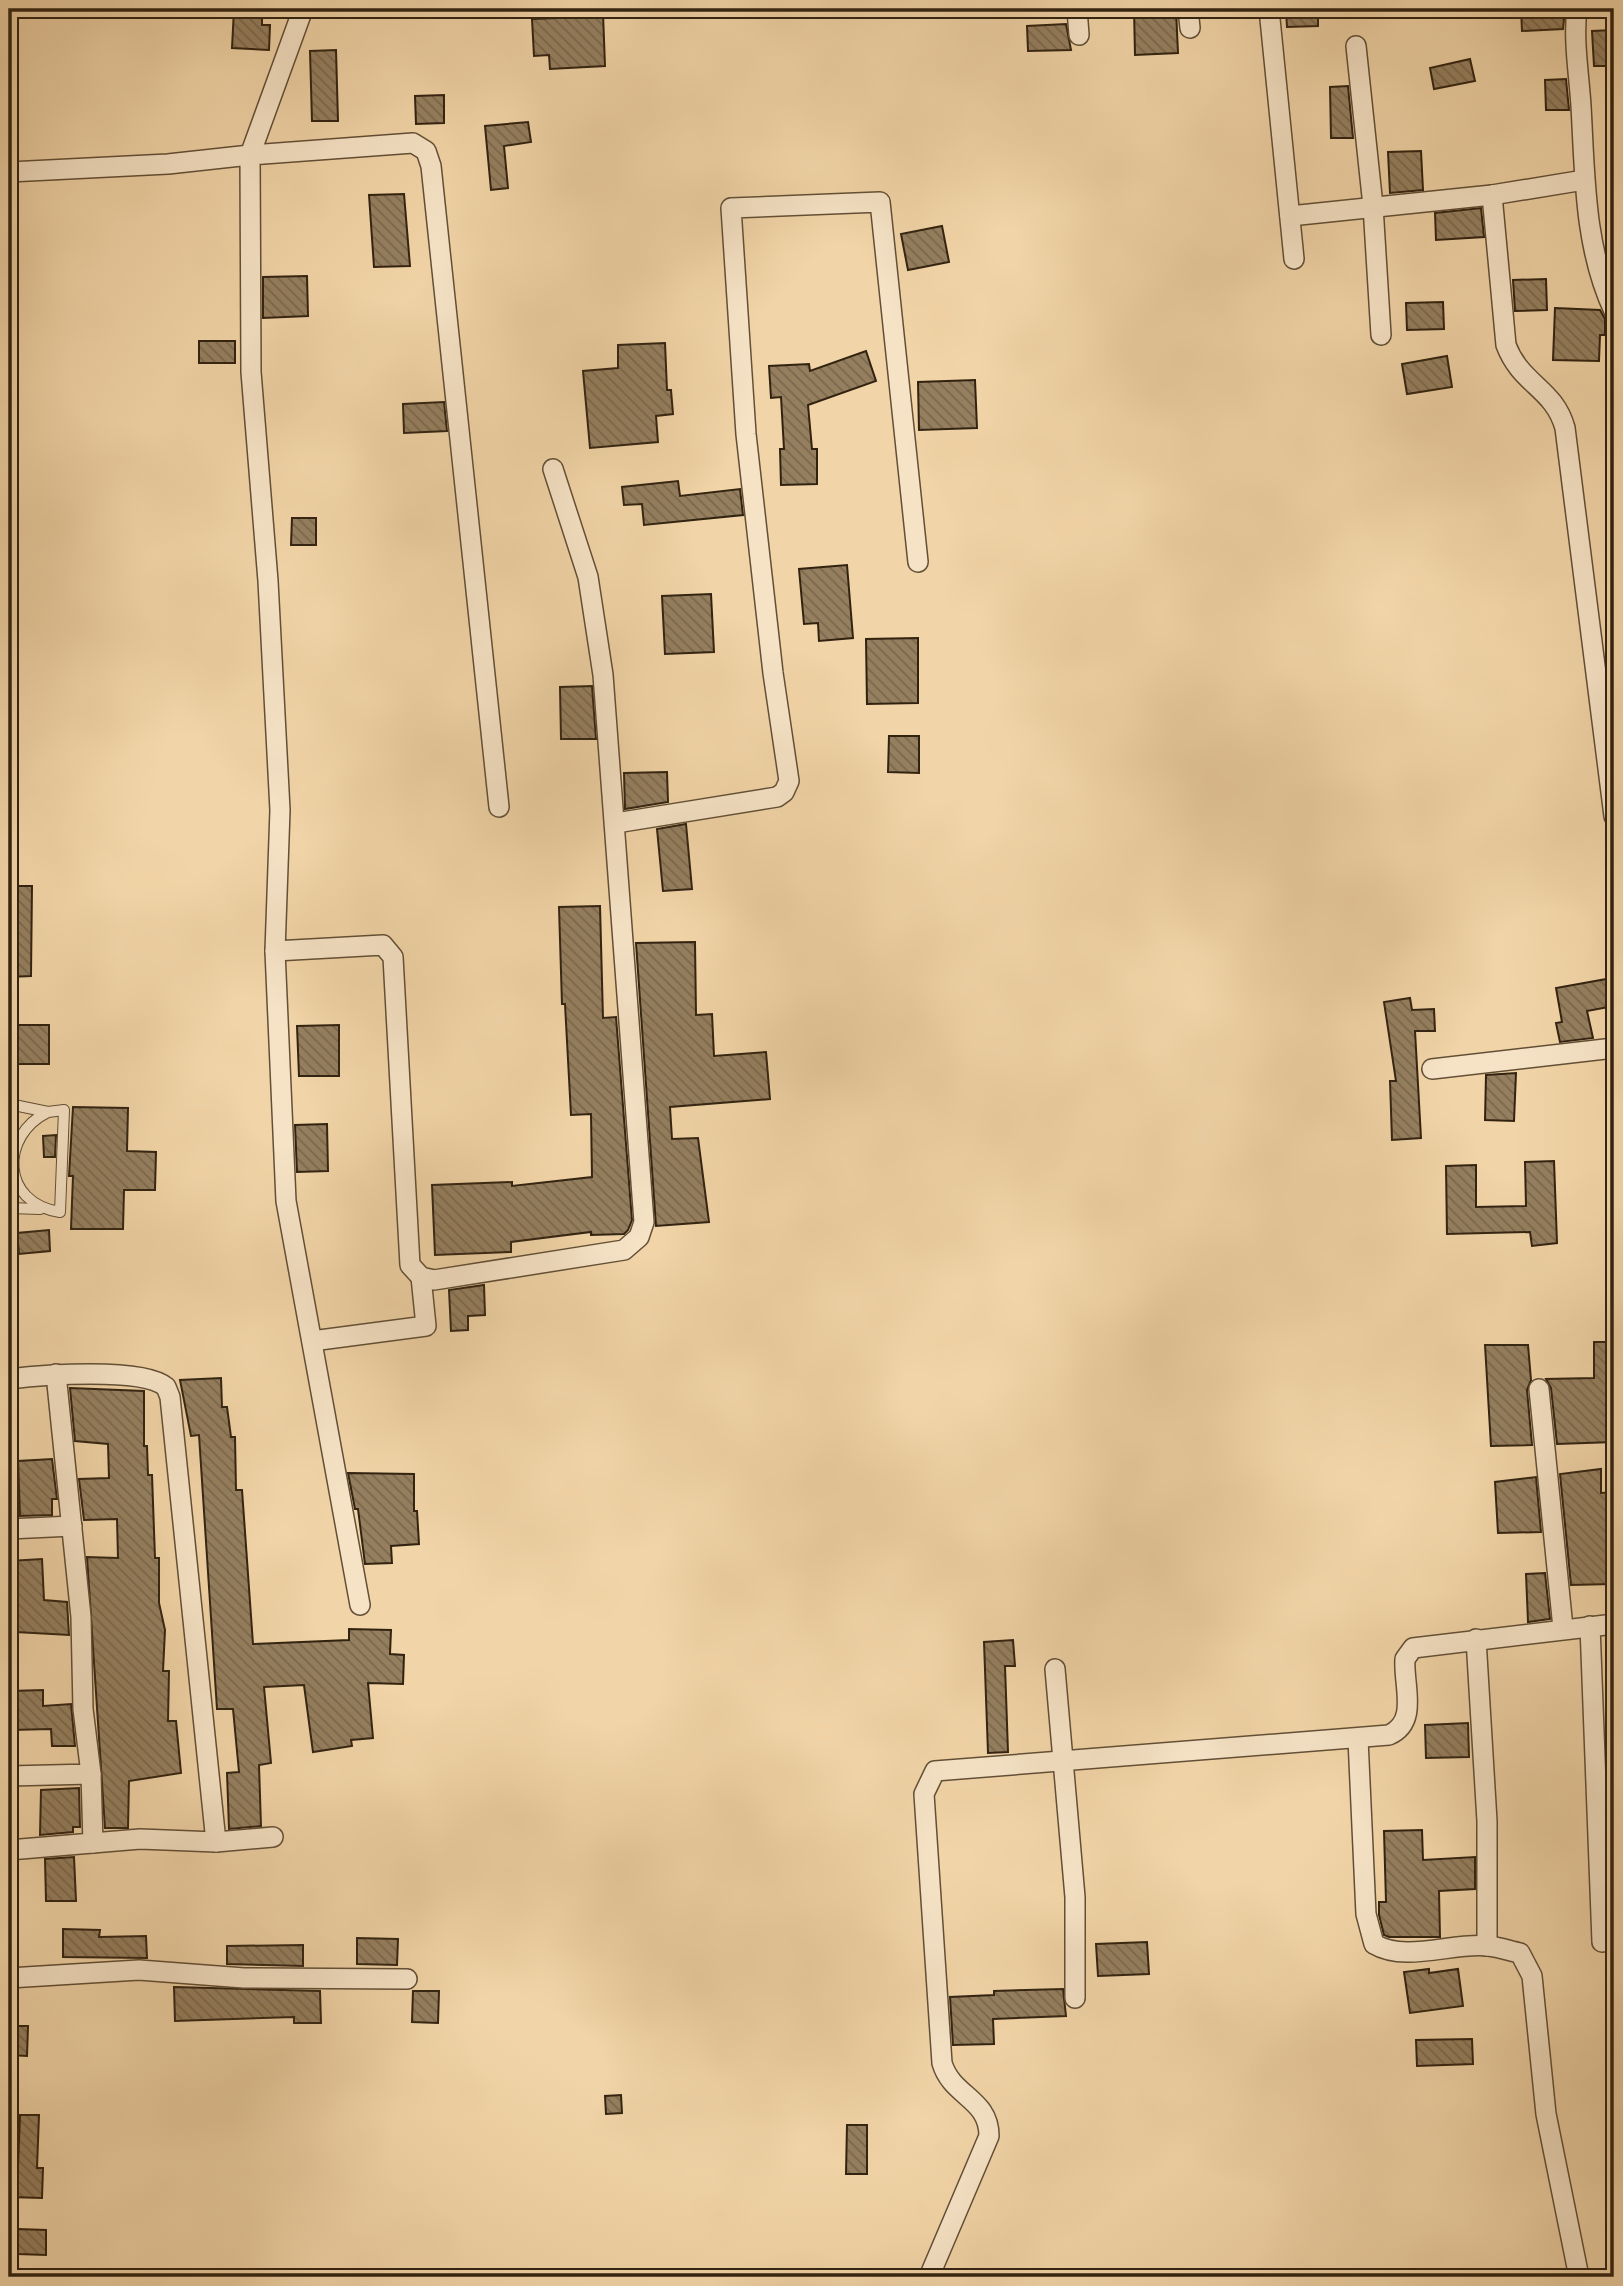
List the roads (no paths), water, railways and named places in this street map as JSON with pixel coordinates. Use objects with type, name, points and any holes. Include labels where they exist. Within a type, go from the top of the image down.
[{"type":"street","points":[[303,9],[250,155],[251,372],[268,581],[280,810],[275,951],[283,1170],[360,1605]]},
{"type":"street","points":[[1077,9],[1079,35]]},
{"type":"street","points":[[1269,9],[1294,259]]},
{"type":"street","points":[[1577,9],[1584,180],[1601,283],[1614,312]]},
{"type":"street","points":[[1356,46],[1373,206],[1381,335]]},
{"type":"street","points":[[9,172],[168,164],[413,143],[426,151],[431,166],[499,807]]},
{"type":"street","points":[[1290,216],[1492,195],[1584,180]]},
{"type":"street","points":[[1492,195],[1506,345],[1514,365],[1560,408],[1565,428],[1614,816]]},
{"type":"street","points":[[616,823],[777,797],[784,792],[789,781],[773,673],[746,434],[731,208],[880,202],[918,562]]},
{"type":"street","points":[[275,951],[383,945],[393,957],[410,1265],[421,1277],[434,1280],[624,1250],[639,1237],[644,1222],[603,675],[588,577],[553,469]]},
{"type":"street","points":[[1432,1069],[1614,1048]]},
{"type":"street","points":[[312,1341],[426,1326],[421,1277]]},
{"type":"street","points":[[56,1374],[81,1618],[83,1709],[91,1774],[93,1843]]},
{"type":"street","points":[[9,1379],[56,1374],[149,1378],[166,1387],[170,1396],[216,1842]]},
{"type":"street","points":[[1539,1389],[1563,1628]]},
{"type":"street","points":[[9,1529],[72,1526]]},
{"type":"street","points":[[929,2277],[985,2151],[989,2122],[982,2109],[952,2084],[942,2063],[924,1794],[927,1782],[935,1771],[1064,1759],[1358,1740],[1389,1735],[1399,1731],[1405,1723],[1408,1712],[1404,1669],[1408,1652],[1413,1648],[1614,1624]]},
{"type":"street","points":[[1590,1626],[1602,1942]]},
{"type":"street","points":[[1476,1639],[1487,1821],[1487,1946]]},
{"type":"street","points":[[1055,1669],[1075,1897],[1075,1998]]},
{"type":"street","points":[[1358,1740],[1367,1914],[1374,1944],[1383,1950],[1402,1952],[1487,1946],[1520,1953],[1532,1976],[1546,2114],[1579,2277]]},
{"type":"street","points":[[9,1776],[91,1774]]},
{"type":"street","points":[[9,1850],[140,1839],[216,1842],[273,1837]]},
{"type":"street","points":[[9,1978],[139,1970],[244,1978],[407,1979]]},
{"type":"lane","points":[[9,1104],[48,1112]]},
{"type":"lane","points":[[9,1209],[60,1212],[65,1110],[48,1112],[33,1118],[20,1129],[12,1144],[9,1160],[11,1177],[30,1203],[44,1209]]}]
